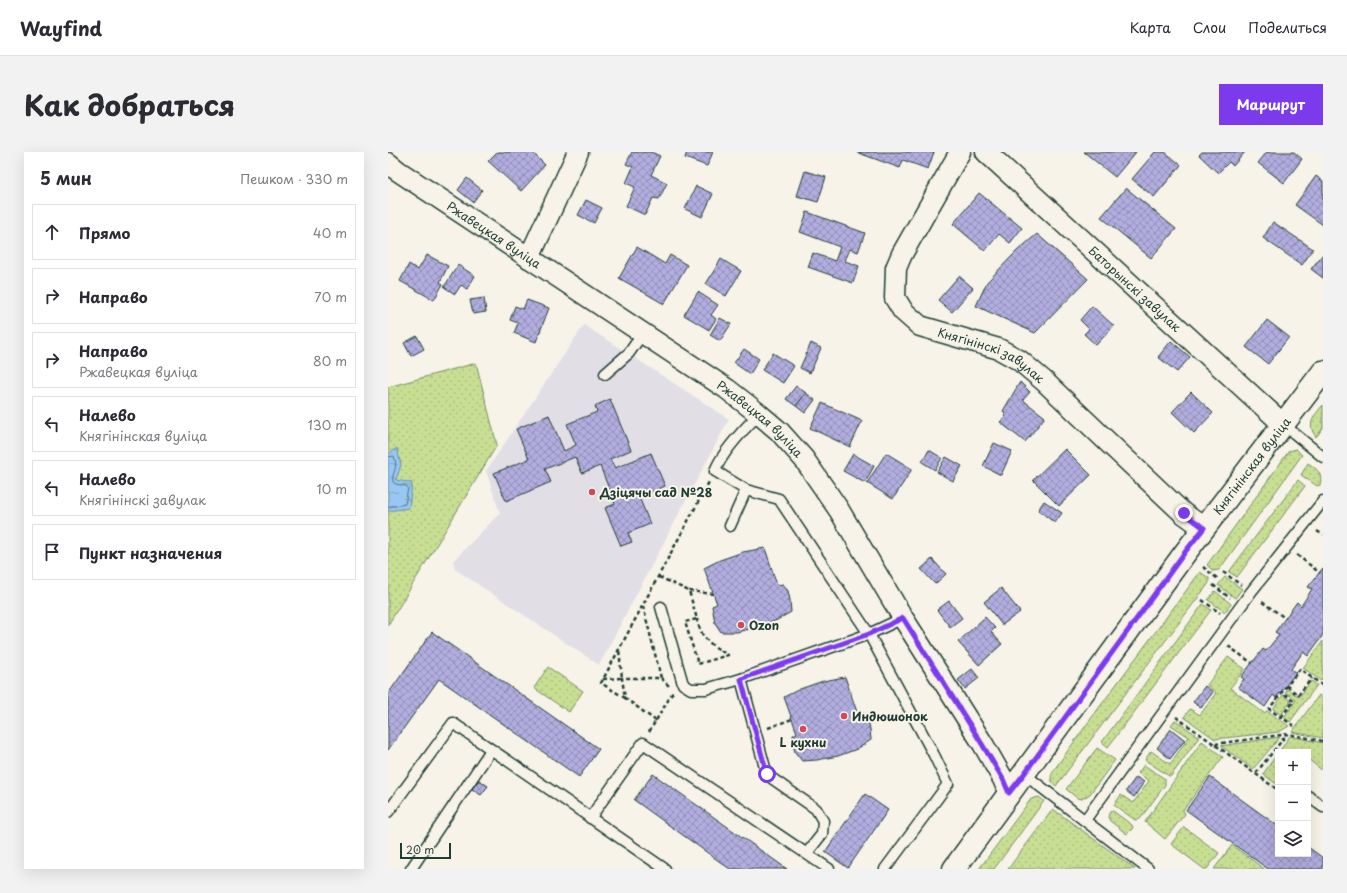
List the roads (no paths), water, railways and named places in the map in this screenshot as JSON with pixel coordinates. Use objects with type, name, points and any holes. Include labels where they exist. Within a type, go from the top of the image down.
[{"type":"street","points":[[529,258],[578,152]]},
{"type":"street","name":"Княгінінскі завулак","points":[[960,152],[902,254],[896,268],[895,298],[903,311],[920,326],[999,349],[1019,360],[1044,381],[1184,513],[1204,528]]},
{"type":"street","name":"Баторынскі завулак","points":[[986,152],[1284,425]]},
{"type":"street","name":"Ржавецкая вуліца","points":[[388,163],[727,389],[779,431],[804,459],[838,510],[903,618],[982,744],[1003,779],[1009,793]]},
{"type":"street","name":"Княгінінская вуліца","points":[[954,869],[1185,552],[1284,425],[1323,372]]},
{"type":"lane","points":[[605,374],[629,354],[643,333]]},
{"type":"lane","points":[[759,414],[747,426],[718,462],[715,471],[746,490],[779,499],[869,634],[948,784],[885,869]]},
{"type":"lane","points":[[1284,425],[1323,457]]},
{"type":"lane","points":[[730,526],[746,490]]},
{"type":"lane","points":[[1085,820],[1251,592],[1323,501]]},
{"type":"lane","points":[[661,607],[683,684],[691,689],[706,689],[741,679],[869,634],[903,618]]},
{"type":"lane","points":[[741,679],[767,774],[816,809],[823,821],[822,834],[807,853]]},
{"type":"lane","points":[[388,812],[453,723],[665,869]]},
{"type":"lane","points":[[590,818],[643,743],[829,869]]},
{"type":"lane","points":[[411,869],[491,750]]},
{"type":"lane","points":[[1024,774],[1148,869]]},
{"type":"lane","points":[[1311,798],[1323,807]]},
{"type":"water","points":[[397,448],[401,465],[396,480],[412,483],[409,508],[388,511],[388,454]]},
{"type":"place","name":"Дзіцячы сад №28","points":[[592,492]]},
{"type":"place","name":"Ozon","points":[[741,625]]},
{"type":"place","name":"Индюшонок","points":[[844,716]]},
{"type":"place","name":"L кухни","points":[[803,729]]}]
